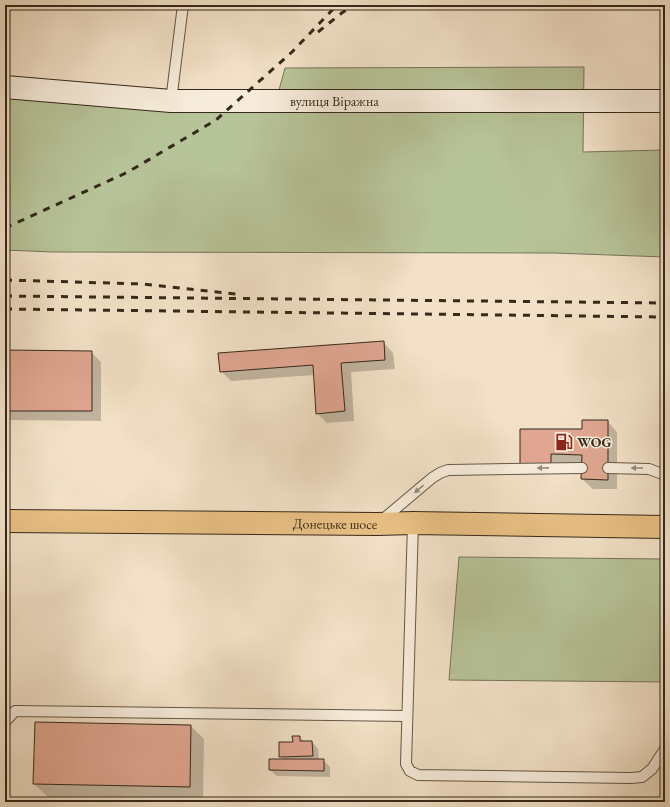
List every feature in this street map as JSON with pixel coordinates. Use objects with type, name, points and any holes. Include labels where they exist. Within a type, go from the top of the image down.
[{"type":"main road","name":"вулиця Віражна","points":[[5,86],[171,101],[665,101]]},
{"type":"main road","name":"Донецьке шосе","points":[[5,521],[413,523],[665,527]]},
{"type":"lane","points":[[171,101],[183,5]]},
{"type":"lane","points":[[377,524],[432,478],[448,470],[582,468]]},
{"type":"lane","points":[[608,468],[649,468],[665,475]]},
{"type":"lane","points":[[413,523],[406,764],[410,771],[418,775],[631,778],[642,777],[652,769],[665,749]]},
{"type":"lane","points":[[5,722],[15,711],[407,716]]},
{"type":"green space","points":[[584,67],[583,152],[665,150],[665,257],[554,253],[53,252],[5,250],[5,87],[276,101],[285,68]]},
{"type":"green space","points":[[459,557],[665,559],[665,682],[449,680]]},
{"type":"building","points":[[384,341],[385,360],[341,363],[345,411],[316,414],[313,365],[220,372],[218,353]]},
{"type":"building","points":[[5,350],[92,351],[92,411],[5,411]]},
{"type":"building","name":"WOG","points":[[582,420],[608,420],[608,480],[581,479],[582,455],[551,454],[551,464],[520,464],[520,429],[582,429]]},
{"type":"building","points":[[35,722],[191,725],[190,787],[33,784]]},
{"type":"building","points":[[292,736],[300,736],[300,741],[312,741],[313,756],[279,757],[279,742],[293,742]]},
{"type":"building","points":[[269,759],[324,759],[324,771],[269,770]]},
{"type":"railway","points":[[5,228],[128,172],[216,120],[292,52],[337,5]]},
{"type":"railway","points":[[318,32],[343,12],[356,5]]},
{"type":"railway","points":[[5,280],[143,284],[236,294]]},
{"type":"railway","points":[[5,296],[665,303]]},
{"type":"railway","points":[[5,309],[665,317]]},
{"type":"place","name":"WOG","points":[[564,442]]}]
